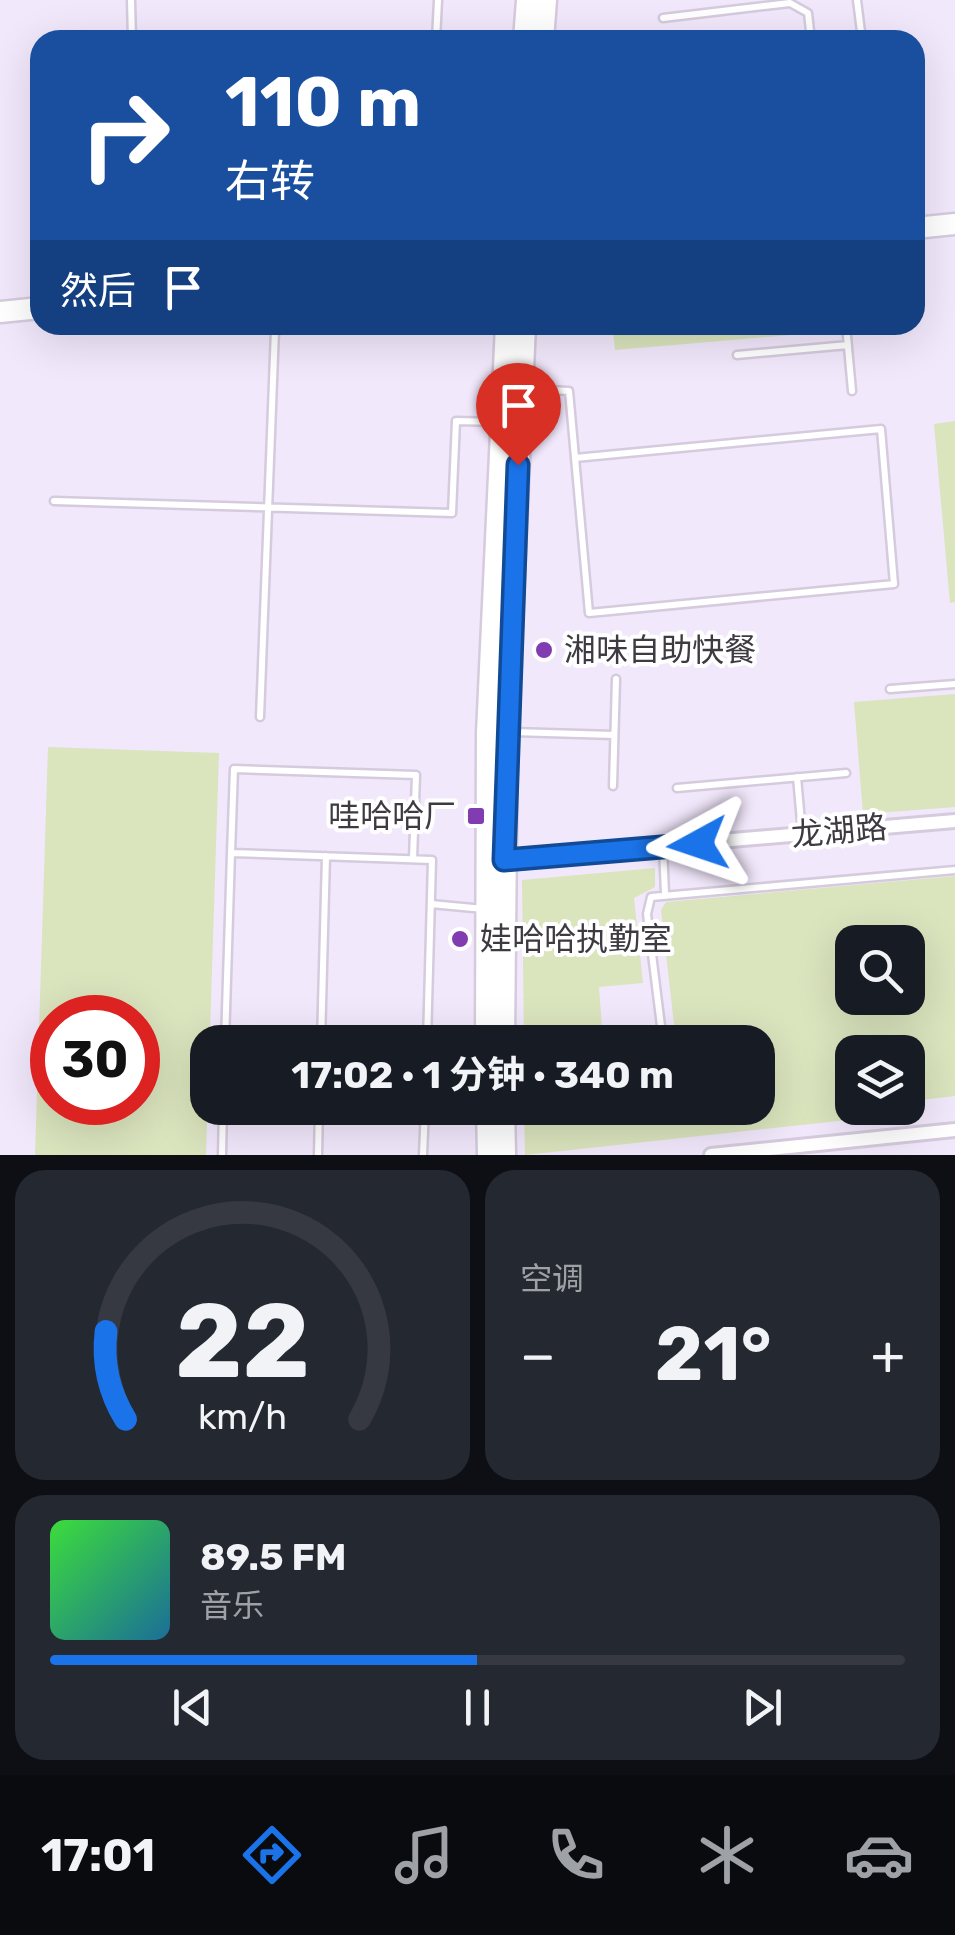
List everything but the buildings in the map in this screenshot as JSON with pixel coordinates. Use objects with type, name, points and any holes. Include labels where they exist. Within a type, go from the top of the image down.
[{"type":"main road","points":[[524,30],[526,0]]},
{"type":"main road","points":[[544,30],[546,0]]},
{"type":"main road","points":[[925,227],[955,224]]},
{"type":"main road","points":[[0,312],[30,309]]},
{"type":"main road","points":[[503,1025],[494,860],[500,422],[505,335]]},
{"type":"main road","points":[[486,1025],[484,908],[494,860],[507,732],[524,335]]},
{"type":"main road","points":[[487,1125],[488,1155]]},
{"type":"main road","points":[[504,1125],[504,1155]]},
{"type":"street","name":"龙湖路","points":[[494,860],[955,821]]},
{"type":"street","points":[[711,1155],[955,1130]]},
{"type":"lane","points":[[131,0],[132,30]]},
{"type":"lane","points":[[436,30],[438,0]]},
{"type":"lane","points":[[858,0],[861,30]]},
{"type":"lane","points":[[663,18],[790,3],[802,4],[808,13],[809,30]]},
{"type":"lane","points":[[260,717],[275,335]]},
{"type":"lane","points":[[847,335],[852,391]]},
{"type":"lane","points":[[737,355],[848,346]]},
{"type":"lane","points":[[521,389],[569,391],[588,613],[894,584],[881,429],[575,458]]},
{"type":"lane","points":[[54,501],[452,513],[456,420],[500,422]]},
{"type":"lane","points":[[613,786],[616,679]]},
{"type":"lane","points":[[890,689],[955,684]]},
{"type":"lane","points":[[507,732],[614,734]]},
{"type":"lane","points":[[226,1025],[234,768],[416,775],[413,859]]},
{"type":"lane","points":[[677,788],[846,772]]},
{"type":"lane","points":[[797,777],[802,834]]},
{"type":"lane","points":[[662,847],[665,894]]},
{"type":"lane","points":[[231,853],[432,860],[427,1025]]},
{"type":"lane","points":[[321,1025],[326,856]]},
{"type":"lane","points":[[661,1025],[647,908],[651,897],[955,870]]},
{"type":"lane","points":[[431,904],[484,908]]},
{"type":"lane","points":[[222,1155],[223,1125]]},
{"type":"lane","points":[[318,1155],[319,1125]]},
{"type":"lane","points":[[423,1155],[424,1125]]},
{"type":"shaded area","points":[[0,0],[955,0],[955,1155],[0,1155]]},
{"type":"green space","points":[[613,335],[791,335],[615,350]]},
{"type":"green space","points":[[955,421],[955,602],[950,603],[934,424]]},
{"type":"green space","points":[[955,694],[955,807],[863,814],[854,702]]},
{"type":"green space","points":[[48,747],[219,753],[210,1025],[190,1025],[190,1125],[207,1125],[206,1155],[35,1155],[36,1125],[160,1125],[160,995],[40,995]]},
{"type":"green space","points":[[655,868],[655,887],[634,898],[643,983],[599,987],[602,1025],[524,1025],[522,880]]},
{"type":"green space","points":[[955,876],[955,1096],[925,1100],[925,1035],[835,1035],[835,1121],[525,1155],[524,1125],[775,1125],[775,1025],[674,1025],[661,910],[666,902]]},
{"type":"place","name":"湘味自助快餐","points":[[544,650]]},
{"type":"place","name":"哇哈哈厂","points":[[476,816]]},
{"type":"place","name":"娃哈哈执勤室","points":[[460,939]]},
{"type":"route","points":[[518,465],[504,860],[698,844]]}]
